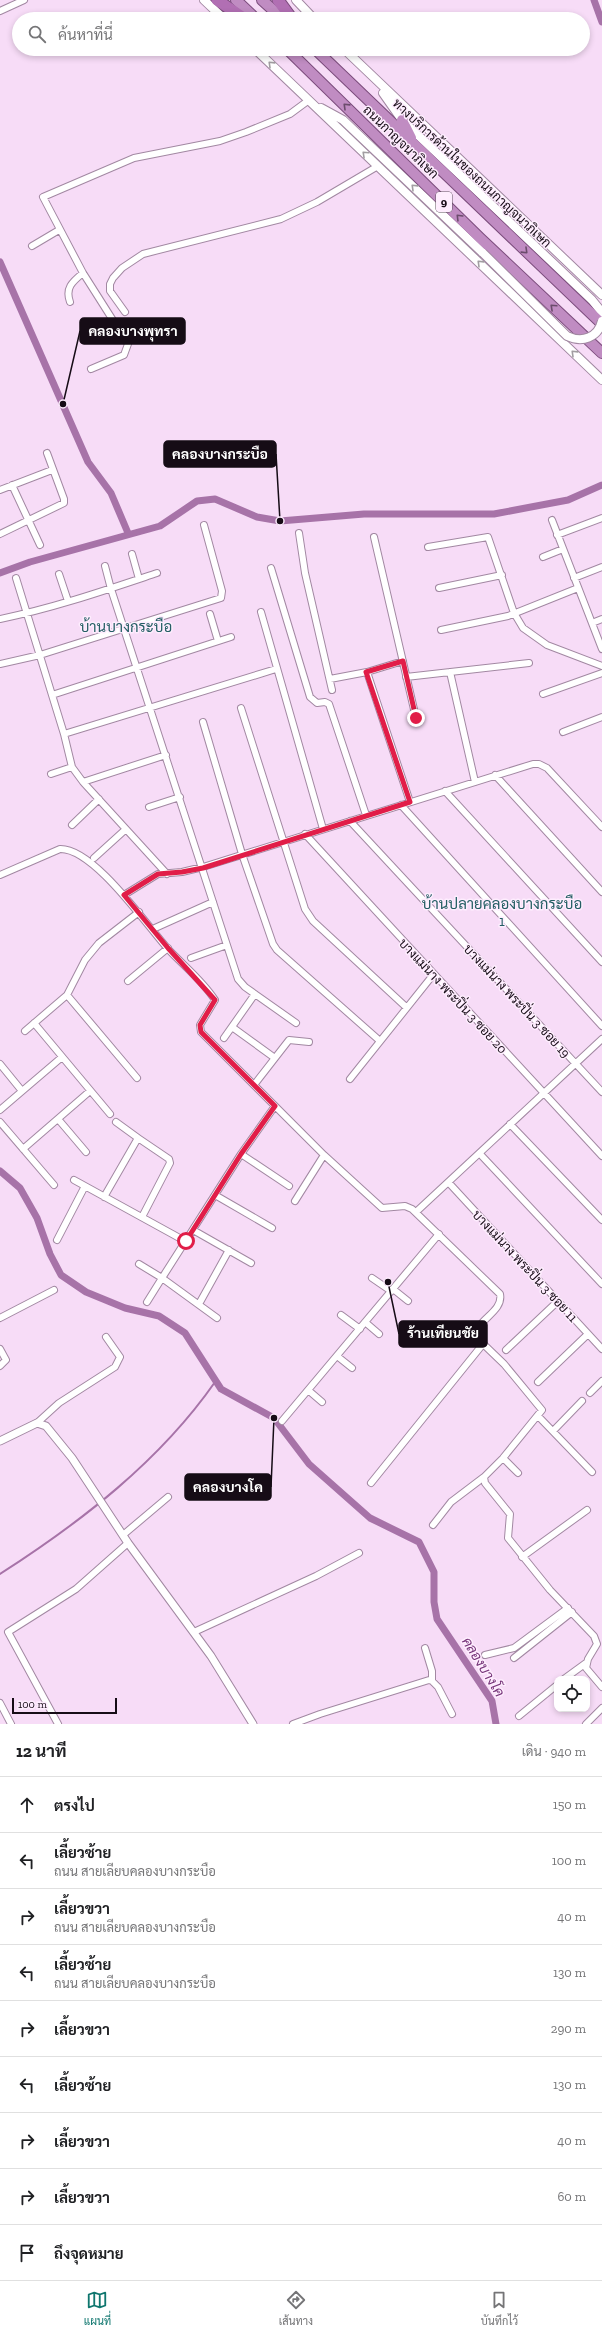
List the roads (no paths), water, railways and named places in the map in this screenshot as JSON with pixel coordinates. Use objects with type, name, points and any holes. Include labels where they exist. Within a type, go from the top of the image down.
[{"type":"highway","points":[[217,0],[235,12]]},
{"type":"highway","points":[[236,0],[249,12]]},
{"type":"highway","points":[[262,0],[275,12]]},
{"type":"highway","points":[[278,0],[287,12]]},
{"type":"highway","name":"ถนนกาญจนาภิเษก","points":[[294,56],[480,238],[602,353]]},
{"type":"highway","name":"ถนนกาญจนาภิเษก","points":[[323,56],[602,324]]},
{"type":"highway","points":[[402,120],[414,144]]},
{"type":"main road","points":[[204,0],[217,12]]},
{"type":"main road","points":[[296,0],[307,12]]},
{"type":"main road","points":[[262,56],[602,380]]},
{"type":"main road","name":"ทางบริการด้านในของถนนกาญจนาภิเษก","points":[[351,56],[370,76],[602,295]]},
{"type":"main road","points":[[310,102],[343,120],[483,253],[567,336],[579,340],[590,337],[598,330],[602,320],[600,310],[592,300],[402,120],[370,76]]},
{"type":"street","points":[[0,10],[24,0]]},
{"type":"street","points":[[91,369],[124,355],[128,344],[83,273],[59,230],[43,197],[134,158],[220,140],[246,132],[290,114],[310,102]]},
{"type":"street","points":[[125,312],[110,291],[110,284],[122,268],[143,254],[281,219],[317,202],[378,166]]},
{"type":"street","points":[[32,246],[59,230]]},
{"type":"street","points":[[70,302],[68,294],[70,286],[83,273]]},
{"type":"street","points":[[0,534],[28,519],[64,503],[64,499],[46,453]]},
{"type":"street","points":[[0,490],[52,470]]},
{"type":"street","points":[[12,485],[40,545]]},
{"type":"street","points":[[557,535],[602,518]]},
{"type":"street","points":[[552,520],[602,648]]},
{"type":"street","points":[[0,664],[40,655],[218,599],[223,596],[204,525]]},
{"type":"street","points":[[299,533],[305,573],[332,690]]},
{"type":"street","points":[[374,537],[416,718]]},
{"type":"street","points":[[428,547],[488,537],[514,613],[523,628],[547,645],[602,666]]},
{"type":"street","points":[[543,557],[563,549]]},
{"type":"street","points":[[132,554],[139,579]]},
{"type":"street","points":[[105,566],[111,589],[180,797],[238,979],[245,987],[296,1023]]},
{"type":"street","points":[[574,578],[602,567]]},
{"type":"street","points":[[271,568],[310,697],[317,704],[325,702],[329,704],[366,815]]},
{"type":"street","points":[[0,619],[26,614],[111,589],[157,572]]},
{"type":"street","points":[[59,574],[68,601]]},
{"type":"street","points":[[438,588],[502,575]]},
{"type":"street","points":[[16,578],[64,734],[72,767],[83,782],[167,874]]},
{"type":"street","points":[[441,630],[514,613],[578,588]]},
{"type":"street","points":[[261,612],[276,669],[323,829]]},
{"type":"street","points":[[210,614],[218,642]]},
{"type":"street","points":[[592,623],[602,618]]},
{"type":"street","points":[[52,695],[231,637]]},
{"type":"street","points":[[330,679],[366,672],[403,661]]},
{"type":"street","points":[[406,677],[529,664]]},
{"type":"street","points":[[64,734],[276,669]]},
{"type":"street","points":[[366,672],[410,802]]},
{"type":"street","points":[[450,672],[475,782]]},
{"type":"street","points":[[543,694],[602,672]]},
{"type":"street","points":[[241,708],[282,842],[309,916],[406,1007]]},
{"type":"street","points":[[563,732],[602,716]]},
{"type":"street","points":[[203,722],[242,854],[273,944],[277,950],[380,1041]]},
{"type":"street","points":[[83,782],[166,755]]},
{"type":"street","points":[[124,895],[158,874],[203,868],[242,854],[401,804],[495,775],[539,764],[547,768],[602,827]]},
{"type":"street","points":[[51,774],[72,767]]},
{"type":"street","points":[[495,775],[602,892]]},
{"type":"street","points":[[445,791],[602,962]]},
{"type":"street","points":[[149,807],[180,797]]},
{"type":"street","points":[[72,825],[99,799]]},
{"type":"street","points":[[401,804],[602,1026]]},
{"type":"street","name":"บางแม่นาง พระปิ่น 3 ซอย 19","points":[[350,821],[602,1092]]},
{"type":"street","points":[[94,858],[126,829]]},
{"type":"street","name":"บางแม่นาง พระปิ่น 3 ซอย 20","points":[[305,834],[433,975],[602,1156]]},
{"type":"street","points":[[0,875],[65,849],[95,866],[124,895],[168,948],[215,1000],[200,1025],[201,1032],[324,1155],[382,1208],[405,1206],[416,1212],[500,1294],[501,1300],[499,1306],[476,1334],[477,1338],[504,1364],[542,1408],[538,1416],[503,1458],[484,1477],[451,1502],[433,1525]]},
{"type":"street","points":[[155,928],[213,902]]},
{"type":"street","points":[[25,1031],[67,995],[85,960],[99,943],[139,912]]},
{"type":"street","points":[[191,958],[227,945]]},
{"type":"street","points":[[128,981],[168,948]]},
{"type":"street","points":[[350,1079],[433,975]]},
{"type":"street","points":[[224,1038],[255,994]]},
{"type":"street","points":[[67,995],[137,1078]]},
{"type":"street","points":[[34,1023],[110,1114]]},
{"type":"street","points":[[232,1027],[272,1056]]},
{"type":"street","points":[[416,1212],[480,1154],[543,1092],[602,1039]]},
{"type":"street","points":[[254,1085],[289,1040],[310,1042]]},
{"type":"street","points":[[0,1110],[62,1057]]},
{"type":"street","points":[[0,1064],[22,1091]]},
{"type":"street","points":[[23,1149],[90,1091]]},
{"type":"street","points":[[147,1302],[241,1154],[275,1106]]},
{"type":"street","points":[[58,1119],[86,1152]]},
{"type":"street","points":[[0,1122],[54,1184]]},
{"type":"street","points":[[116,1122],[169,1159],[170,1163],[142,1217]]},
{"type":"street","points":[[510,1124],[602,1220]]},
{"type":"street","points":[[104,1197],[138,1138]]},
{"type":"street","points":[[241,1154],[289,1186]]},
{"type":"street","points":[[480,1154],[602,1284]]},
{"type":"street","points":[[295,1202],[324,1155]]},
{"type":"street","points":[[74,1180],[186,1241]]},
{"type":"street","name":"บางแม่นาง พระปิ่น 3 ซอย 11","points":[[449,1183],[557,1302],[602,1349]]},
{"type":"street","points":[[56,1240],[85,1186]]},
{"type":"street","points":[[215,1195],[272,1228]]},
{"type":"street","points":[[193,1230],[251,1263]]},
{"type":"street","points":[[282,1421],[439,1234]]},
{"type":"street","points":[[199,1304],[229,1250]]},
{"type":"street","points":[[139,1264],[162,1278],[217,1318]]},
{"type":"street","points":[[372,1278],[408,1301]]},
{"type":"street","points":[[0,1318],[54,1290]]},
{"type":"street","points":[[506,1350],[557,1302]]},
{"type":"street","points":[[341,1315],[360,1329]]},
{"type":"street","points":[[365,1322],[380,1334]]},
{"type":"street","points":[[538,1382],[588,1334]]},
{"type":"street","points":[[0,1441],[37,1423],[59,1403],[115,1367],[120,1357],[106,1337]]},
{"type":"street","points":[[371,1484],[483,1344]]},
{"type":"street","points":[[0,1349],[6,1360],[0,1366]]},
{"type":"street","points":[[337,1356],[352,1368]]},
{"type":"street","points":[[590,1393],[602,1381]]},
{"type":"street","points":[[308,1390],[322,1402]]},
{"type":"street","points":[[553,1431],[582,1401]]},
{"type":"street","points":[[538,1416],[592,1472]]},
{"type":"street","points":[[37,1423],[46,1426],[72,1458],[128,1543],[194,1632],[253,1724]]},
{"type":"street","points":[[503,1458],[518,1473]]},
{"type":"street","points":[[484,1477],[485,1482],[510,1514],[508,1538],[522,1557],[596,1640],[596,1644],[586,1663],[568,1676]]},
{"type":"street","points":[[123,1535],[168,1497]]},
{"type":"street","points":[[522,1557],[587,1510]]},
{"type":"street","points":[[58,1724],[8,1632],[76,1589],[128,1543]]},
{"type":"street","points":[[194,1632],[316,1576],[358,1553]]},
{"type":"street","points":[[485,1655],[514,1648],[570,1610]]},
{"type":"street","points":[[514,1658],[570,1610]]},
{"type":"street","points":[[425,1648],[432,1671],[432,1681],[438,1687],[452,1714]]},
{"type":"street","points":[[586,1663],[588,1672],[602,1687]]},
{"type":"street","points":[[293,1724],[320,1714],[432,1681]]},
{"type":"street","points":[[519,1716],[554,1687]]},
{"type":"street","points":[[0,1703],[8,1723]]},
{"type":"street","points":[[586,1724],[602,1708]]},
{"type":"waterway","points":[[594,0],[602,22]]},
{"type":"waterway","points":[[0,262],[88,462],[111,493],[128,533]]},
{"type":"waterway","points":[[0,573],[30,562],[160,526],[197,501],[215,499],[257,517],[280,521],[364,514],[494,514],[568,500],[602,485]]},
{"type":"waterway","name":"คลองบางโค","points":[[0,1171],[20,1188],[37,1218],[50,1254],[61,1275],[86,1292],[125,1308],[159,1316],[185,1333],[221,1389],[274,1418],[309,1464],[370,1518],[419,1542],[434,1572],[434,1602],[437,1619],[492,1701],[496,1724]]},
{"type":"waterway","points":[[0,1574],[60,1533],[89,1511],[144,1464],[170,1438],[215,1382]]},
{"type":"place","name":"คลองบางพุทรา","points":[[63,404]]},
{"type":"place","name":"คลองบางกระบือ","points":[[280,521]]},
{"type":"place","name":"ร้านเทียนชัย","points":[[388,1282]]},
{"type":"place","name":"คลองบางโค","points":[[274,1418]]},
{"type":"district","name":"บ้านบางกระบือ","points":[[126,627]]},
{"type":"district","name":"บ้านปลายคลองบางกระบือ 1","points":[[502,912]]}]
